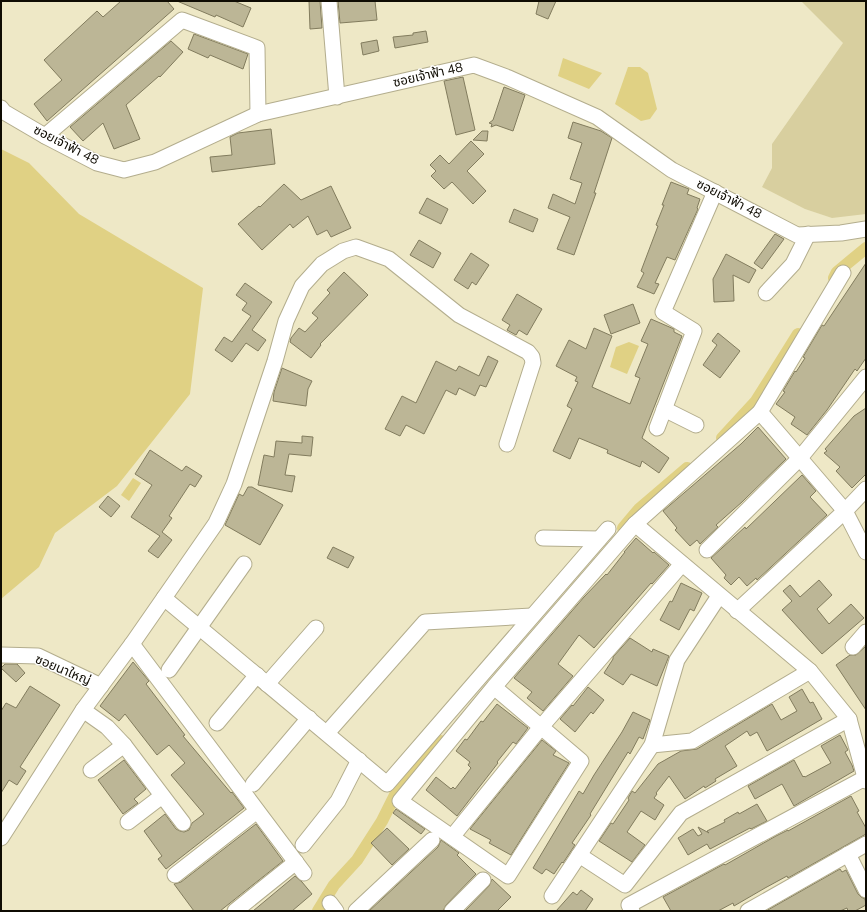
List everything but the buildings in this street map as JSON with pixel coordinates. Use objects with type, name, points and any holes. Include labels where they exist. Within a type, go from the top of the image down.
[{"type":"street","points":[[329,1],[337,97]]},
{"type":"street","points":[[45,136],[182,20],[257,48],[258,114]]},
{"type":"street","name":"ซอยเจ้าฟ้า 48","points":[[1,108],[4,112],[45,136],[97,162],[124,170],[155,162],[258,114],[474,65],[509,78],[597,117],[672,170],[797,234],[841,233],[866,229]]},
{"type":"street","points":[[657,428],[694,331],[663,312],[715,192]]},
{"type":"street","points":[[766,293],[793,264],[808,234]]},
{"type":"street","points":[[1,838],[83,710],[132,644],[216,523],[231,490],[286,321],[302,286],[322,264],[343,251],[356,247],[389,258],[459,315],[528,352],[532,357],[533,363],[507,444]]},
{"type":"street","points":[[494,687],[581,761],[508,876],[400,801],[494,687],[635,524],[760,412],[843,272]]},
{"type":"street","points":[[707,550],[800,458],[866,377]]},
{"type":"street","points":[[664,410],[696,425]]},
{"type":"street","points":[[760,412],[845,511],[866,552]]},
{"type":"street","points":[[737,611],[845,511],[866,489]]},
{"type":"street","points":[[632,911],[629,905],[866,780],[849,719],[810,671],[635,524]]},
{"type":"street","points":[[164,598],[387,784],[603,534],[543,538]]},
{"type":"street","points":[[169,670],[244,564]]},
{"type":"street","points":[[452,837],[541,727],[682,564]]},
{"type":"street","points":[[552,896],[652,745],[677,660],[719,596]]},
{"type":"street","points":[[327,733],[425,622],[532,616]]},
{"type":"street","points":[[217,723],[316,628]]},
{"type":"street","points":[[853,647],[866,632]]},
{"type":"street","points":[[132,644],[300,867],[235,911]]},
{"type":"street","name":"ซอยนาใหญ่","points":[[1,655],[38,656],[101,686]]},
{"type":"street","points":[[652,745],[692,741],[810,671]]},
{"type":"street","points":[[83,710],[107,727],[124,745],[183,823]]},
{"type":"street","points":[[253,784],[309,718]]},
{"type":"street","points":[[579,856],[625,885],[681,813],[849,719]]},
{"type":"street","points":[[91,770],[124,745]]},
{"type":"street","points":[[303,845],[338,801],[359,760]]},
{"type":"street","points":[[128,822],[162,796]]},
{"type":"street","points":[[175,875],[257,811]]},
{"type":"street","points":[[356,911],[432,840]]},
{"type":"street","points":[[748,911],[866,844]]},
{"type":"street","points":[[848,854],[866,890]]},
{"type":"street","points":[[452,911],[484,880]]},
{"type":"shaded area","points":[[801,1],[866,1],[866,214],[832,218],[805,209],[762,187],[772,168],[772,144],[843,43]]},
{"type":"shaded area","points":[[563,58],[602,73],[589,89],[558,76]]},
{"type":"shaded area","points":[[628,67],[640,67],[648,73],[657,109],[650,119],[641,121],[615,104]]},
{"type":"shaded area","points":[[1,149],[29,163],[79,214],[203,288],[190,394],[117,486],[55,533],[39,567],[1,599]]},
{"type":"shaded area","points":[[629,342],[639,346],[627,374],[610,367],[616,347]]},
{"type":"shaded area","points":[[133,478],[141,483],[129,501],[121,495]]},
{"type":"waterway","points":[[834,278],[837,272],[866,248]]},
{"type":"waterway","points":[[722,438],[756,401],[798,334]]},
{"type":"waterway","points":[[623,528],[639,509],[687,468]]},
{"type":"waterway","points":[[318,911],[334,885],[357,860],[382,821],[396,793],[440,741]]}]
